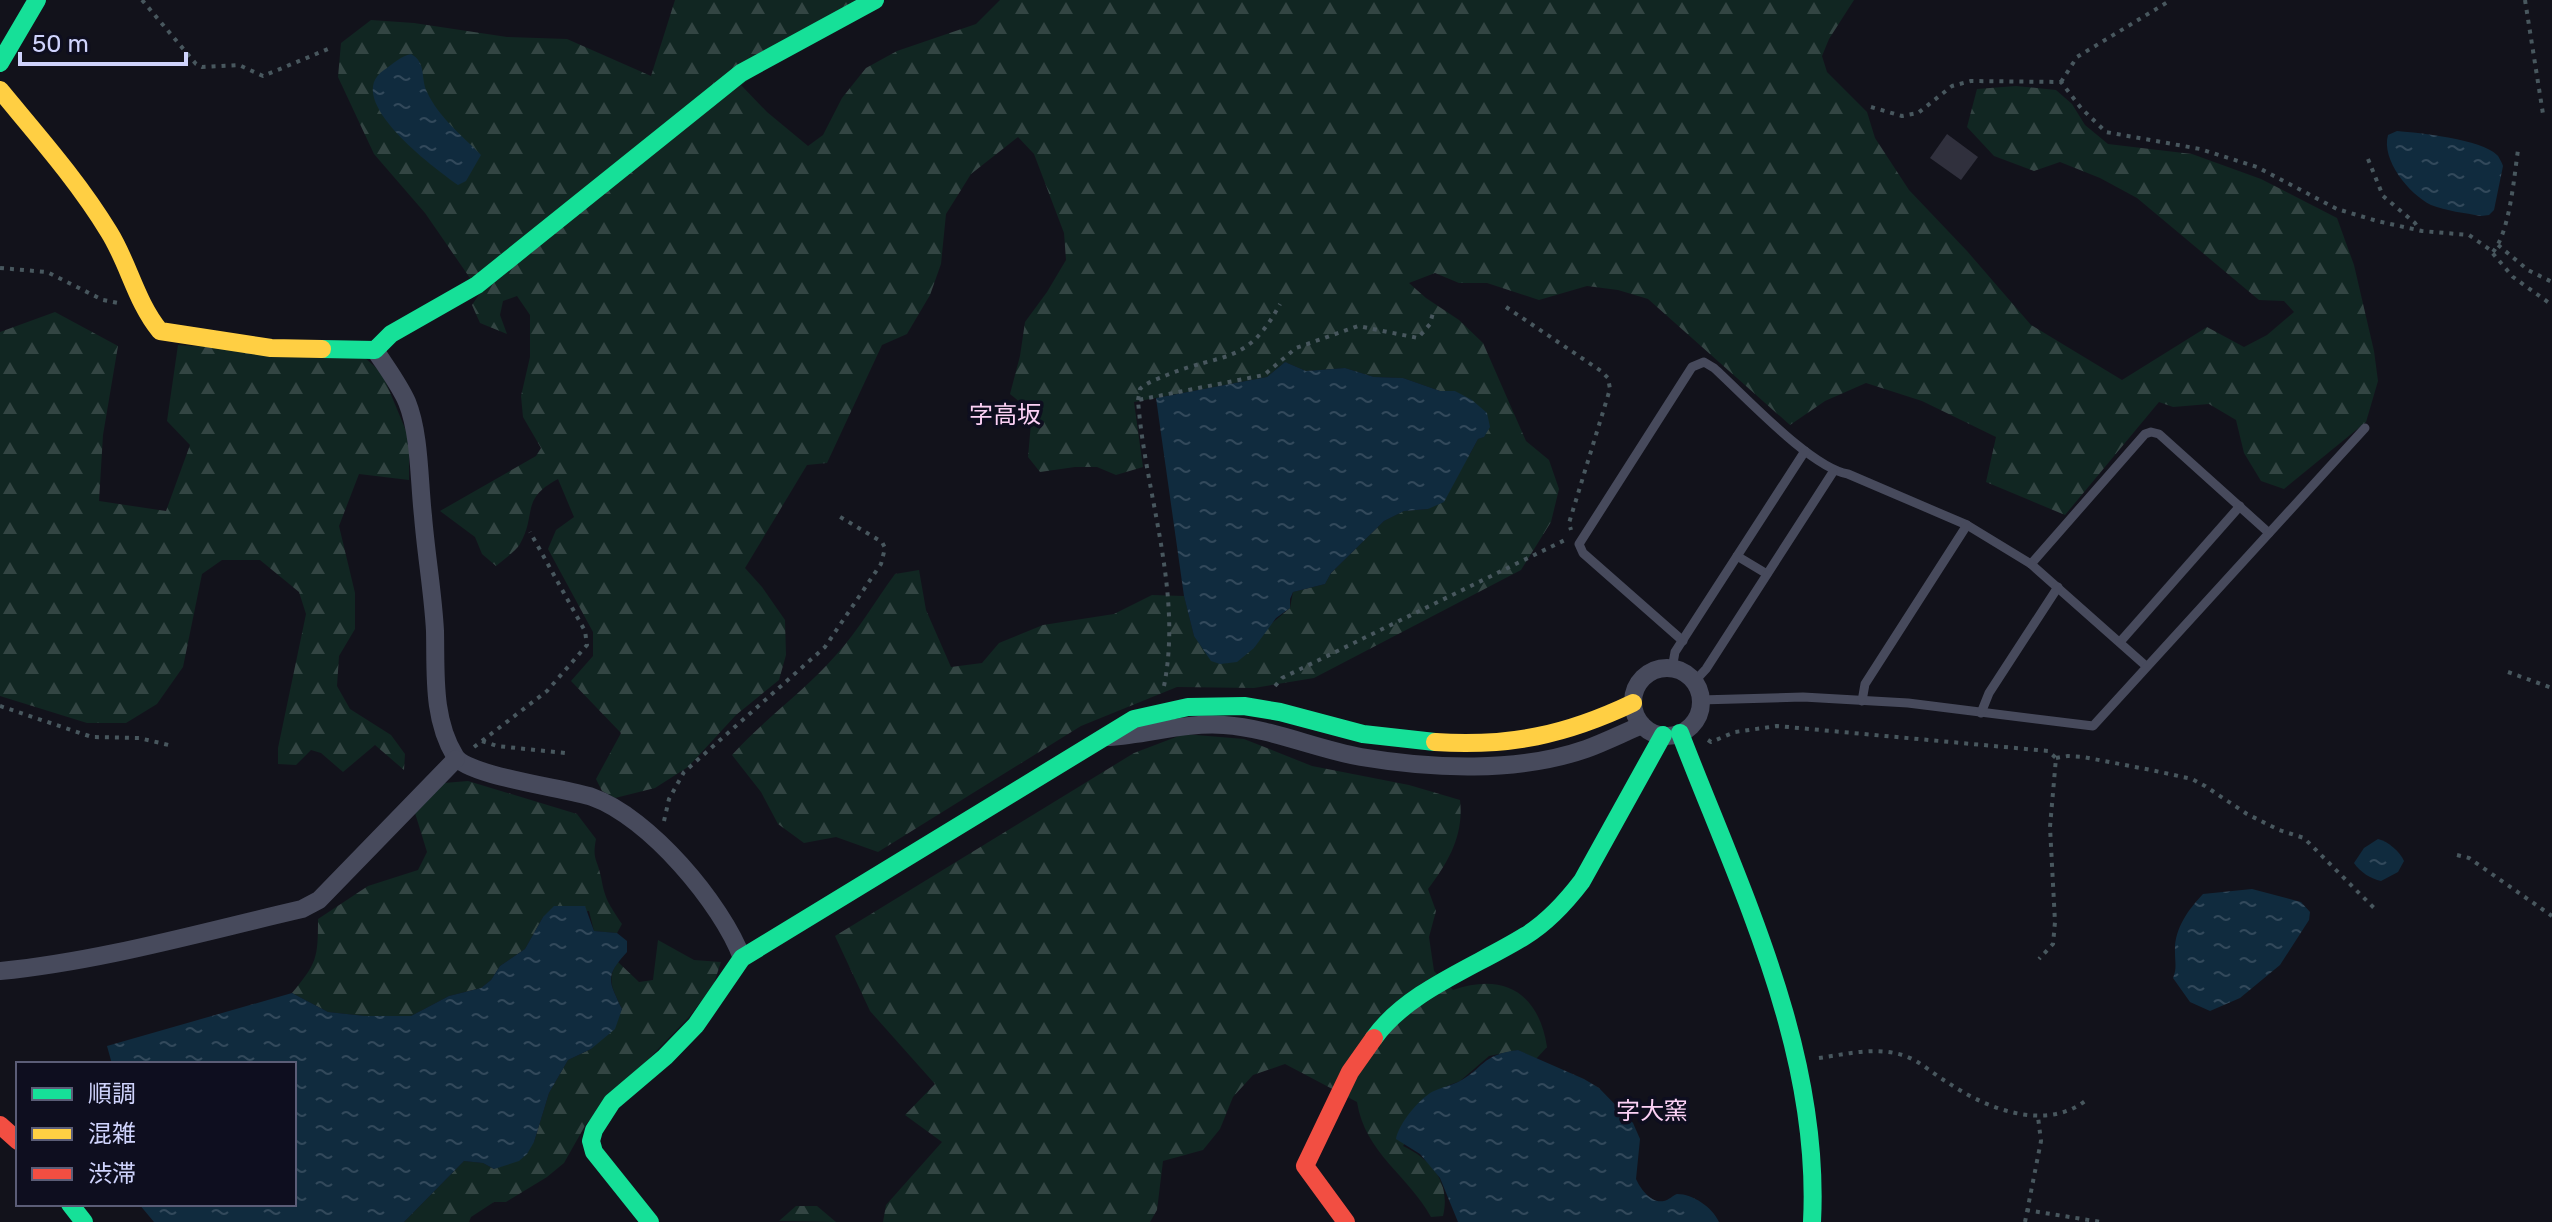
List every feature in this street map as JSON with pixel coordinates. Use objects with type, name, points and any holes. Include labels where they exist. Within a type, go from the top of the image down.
[{"type":"street","points":[[0,63],[37,0]]},
{"type":"street","points":[[0,90],[101,222],[122,255],[148,318],[160,331],[271,348],[375,350],[391,334],[477,285],[741,73],[875,0]]},
{"type":"street","points":[[375,350],[401,391],[409,410],[417,453],[435,631],[434,668],[440,723],[456,759],[477,771],[594,798],[625,815],[658,840],[733,933],[742,958]]},
{"type":"street","points":[[1346,1222],[1305,1166],[1336,1099],[1363,1051],[1383,1025],[1412,1001],[1442,981],[1526,936],[1550,918],[1582,881],[1677,731],[1697,718],[1697,691],[1687,675],[1672,669],[1654,670],[1637,685],[1633,703],[1642,725],[1656,734],[1677,731]]},
{"type":"street","points":[[650,1222],[594,1152],[591,1141],[594,1130],[612,1102],[665,1057],[696,1025],[742,958],[1134,719],[1201,706],[1264,709],[1385,736],[1487,743],[1577,728],[1633,703]]},
{"type":"street","points":[[1297,743],[1303,720]]},
{"type":"street","points":[[1105,737],[1202,724],[1224,725],[1381,759],[1488,766],[1521,763],[1584,750],[1642,725]]},
{"type":"street","points":[[1577,728],[1584,750]]},
{"type":"street","points":[[1677,731],[1775,979],[1797,1063],[1810,1158],[1812,1222]]},
{"type":"street","points":[[1381,759],[1385,736]]},
{"type":"street","points":[[0,971],[54,966],[302,909],[319,900],[456,759]]},
{"type":"street","points":[[0,1125],[16,1139]]},
{"type":"street","points":[[72,1206],[84,1222]]},
{"type":"lane","points":[[1683,641],[1583,553],[1579,544],[1692,367],[1704,362],[1833,472],[1848,474],[1967,525],[2031,564],[2146,666]]},
{"type":"lane","points":[[1833,472],[1706,669],[1697,691],[1908,703],[2093,726],[2365,428]]},
{"type":"lane","points":[[2031,564],[2145,434],[2151,432],[2159,434],[2269,533]]},
{"type":"lane","points":[[1672,669],[1675,652],[1805,451]]},
{"type":"lane","points":[[2120,642],[2240,506]]},
{"type":"lane","points":[[1862,701],[1865,684],[1967,525]]},
{"type":"lane","points":[[1737,556],[1767,574]]},
{"type":"lane","points":[[1981,713],[1989,693],[2058,587]]},
{"type":"path","points":[[142,0],[196,64],[202,67],[239,65],[263,76],[328,49]]},
{"type":"path","points":[[2061,82],[2077,57],[2171,0]]},
{"type":"path","points":[[2525,0],[2543,114]]},
{"type":"path","points":[[1871,107],[1902,116],[1918,113],[1952,86],[1971,81],[2061,82]]},
{"type":"path","points":[[2061,82],[2081,108],[2106,132],[2200,149],[2257,167],[2337,209],[2419,230],[2469,235],[2492,252],[2513,277],[2552,305]]},
{"type":"path","points":[[2492,252],[2498,245],[2508,208],[2518,150]]},
{"type":"path","points":[[2368,159],[2383,196],[2419,230]]},
{"type":"path","points":[[2498,245],[2528,270],[2552,282]]},
{"type":"path","points":[[0,268],[47,272],[103,300],[143,305]]},
{"type":"path","points":[[1163,711],[1161,701],[1168,667],[1169,606],[1138,400],[1143,385],[1177,370],[1218,360],[1250,345],[1263,332],[1280,304]]},
{"type":"path","points":[[1264,709],[1272,690],[1282,678],[1573,536],[1569,523],[1610,389],[1609,382],[1601,371],[1506,307]]},
{"type":"path","points":[[1138,400],[1264,375],[1296,348],[1358,326],[1418,338],[1430,324],[1434,309]]},
{"type":"path","points":[[658,840],[669,799],[684,772],[825,647],[881,564],[885,548],[882,542],[837,515]]},
{"type":"path","points":[[456,759],[547,691],[587,645],[585,631],[530,532]]},
{"type":"path","points":[[2508,672],[2552,688]]},
{"type":"path","points":[[0,706],[92,737],[139,738],[173,746]]},
{"type":"path","points":[[1677,731],[1711,742],[1735,732],[1777,726],[1805,727],[2048,751],[2056,758],[2083,757],[2192,779],[2247,814],[2304,838],[2374,908]]},
{"type":"path","points":[[482,741],[497,746],[565,753]]},
{"type":"path","points":[[2039,959],[2053,944],[2055,922],[2050,827],[2056,758]]},
{"type":"path","points":[[2457,855],[2469,858],[2552,916]]},
{"type":"path","points":[[1797,1063],[1883,1050],[1908,1057],[1974,1099],[2038,1117],[2075,1109],[2085,1101]]},
{"type":"path","points":[[2025,1222],[2041,1141],[2038,1117]]},
{"type":"path","points":[[2026,1210],[2101,1222]]},
{"type":"green space","points":[[675,0],[858,0],[472,281],[425,213],[374,154],[338,77],[341,43],[371,20],[507,37],[567,39],[651,76]]},
{"type":"green space","points":[[1000,0],[1854,0],[1822,56],[1827,72],[1867,112],[1875,138],[1909,190],[2031,325],[2122,380],[2207,327],[2244,347],[2267,335],[2294,312],[2284,301],[2259,300],[2137,198],[2100,178],[2060,162],[2034,171],[1994,156],[1967,127],[1977,89],[2016,86],[2056,90],[2072,104],[2085,125],[2108,144],[2192,154],[2261,179],[2337,218],[2354,265],[2378,381],[2366,422],[2284,489],[2261,481],[2244,453],[2236,420],[2209,404],[2173,407],[2159,402],[2065,515],[1986,482],[1996,437],[1922,401],[1866,383],[1825,401],[1790,425],[1648,299],[1618,290],[1587,286],[1539,300],[1487,283],[1459,283],[1435,273],[1409,283],[1459,320],[1483,343],[1526,441],[1549,460],[1559,489],[1551,522],[1521,570],[1314,678],[1254,688],[1177,687],[1081,726],[878,852],[836,837],[804,843],[778,824],[761,792],[732,755],[836,655],[895,574],[919,570],[926,610],[951,667],[982,663],[999,643],[1043,625],[1114,614],[1152,595],[1184,596],[1194,636],[1254,648],[1265,629],[1290,608],[1293,592],[1325,584],[1331,573],[1384,521],[1404,511],[1428,509],[1478,439],[1484,437],[1455,391],[1440,391],[1403,378],[1374,377],[1345,368],[1306,371],[1285,362],[1267,377],[1134,402],[1143,467],[1116,475],[1097,467],[1040,472],[1028,457],[1032,412],[1010,394],[1025,322],[1066,260],[1064,233],[1034,154],[1018,137],[971,174],[946,214],[941,264],[930,295],[907,334],[882,345],[827,463],[807,465],[745,568],[785,620],[786,655],[779,680],[736,715],[688,767],[655,788],[615,798],[602,791],[596,779],[621,733],[571,681],[593,656],[593,632],[548,549],[556,530],[574,517],[558,479],[538,493],[520,544],[496,566],[482,554],[475,537],[440,511],[536,456],[541,448],[523,417],[521,396],[530,357],[530,315],[517,296],[503,301],[500,315],[507,334],[480,323],[472,305],[480,293],[740,84],[767,112],[808,146],[823,135],[842,98],[866,68],[897,51],[976,24]]},
{"type":"green space","points":[[55,312],[118,346],[103,435],[99,501],[166,511],[190,445],[167,421],[178,345],[364,357],[382,373],[409,438],[409,480],[359,474],[339,526],[355,593],[355,629],[339,656],[337,686],[350,709],[391,735],[405,754],[404,770],[375,745],[343,772],[321,753],[311,750],[296,765],[278,764],[278,748],[306,614],[299,592],[260,560],[222,560],[202,574],[183,667],[157,704],[126,723],[87,723],[0,696],[0,332]]},
{"type":"green space","points":[[1184,734],[1244,739],[1312,766],[1409,785],[1460,800],[1457,836],[1428,889],[1436,911],[1429,937],[1434,971],[1453,990],[1488,984],[1516,992],[1536,1013],[1547,1047],[1536,1059],[1518,1050],[1489,1056],[1460,1081],[1447,1086],[1403,1146],[1423,1158],[1437,1174],[1444,1193],[1443,1216],[1431,1217],[1378,1150],[1362,1120],[1357,1102],[1285,1064],[1253,1075],[1233,1097],[1220,1129],[1203,1150],[1163,1161],[1157,1210],[1150,1222],[883,1222],[886,1205],[942,1142],[905,1115],[935,1084],[870,1011],[835,936],[1134,753]]},
{"type":"green space","points":[[468,781],[577,814],[596,839],[595,855],[604,891],[622,924],[617,933],[594,931],[589,911],[543,917],[525,949],[500,966],[481,988],[449,996],[411,1016],[328,1012],[292,993],[314,959],[318,919],[368,886],[418,870],[427,852],[415,813],[444,783]]},
{"type":"green space","points":[[658,940],[694,960],[721,962],[713,986],[689,1017],[586,1124],[564,1163],[506,1202],[494,1202],[471,1217],[469,1222],[404,1222],[464,1161],[483,1163],[494,1169],[534,1142],[549,1093],[568,1060],[591,1049],[622,1009],[611,980],[614,968],[618,962],[639,982],[653,980]]},
{"type":"green space","points":[[796,1206],[817,1206],[836,1222],[779,1221]]},
{"type":"water","points":[[411,54],[421,66],[427,92],[438,110],[481,155],[466,181],[458,185],[396,132],[382,115],[374,98],[374,83],[384,70]]},
{"type":"water","points":[[2397,131],[2464,141],[2498,155],[2503,166],[2494,210],[2489,215],[2481,216],[2449,210],[2431,205],[2414,193],[2399,175],[2389,155],[2388,135]]},
{"type":"water","points":[[1285,362],[1306,371],[1345,368],[1374,377],[1403,378],[1440,391],[1455,391],[1487,413],[1490,427],[1484,437],[1478,439],[1444,502],[1428,509],[1404,511],[1384,521],[1331,573],[1325,584],[1293,592],[1290,608],[1276,618],[1254,648],[1237,662],[1220,664],[1211,661],[1194,636],[1184,596],[1156,398],[1267,377]]},
{"type":"water","points":[[2378,839],[2393,847],[2404,861],[2398,872],[2381,881],[2366,875],[2354,863],[2364,848]]},
{"type":"water","points":[[2252,889],[2301,902],[2310,912],[2309,920],[2280,965],[2240,998],[2210,1011],[2190,1002],[2173,978],[2179,928],[2203,894]]},
{"type":"water","points":[[554,906],[585,906],[594,931],[617,933],[627,941],[627,952],[611,979],[622,1009],[615,1029],[591,1049],[568,1060],[549,1093],[534,1142],[519,1161],[494,1169],[483,1163],[464,1161],[404,1222],[154,1222],[141,1206],[296,1206],[296,1062],[111,1062],[107,1046],[292,993],[328,1012],[411,1016],[449,996],[481,988],[500,966],[525,949],[543,917]]},
{"type":"water","points":[[1518,1050],[1599,1088],[1633,1123],[1640,1139],[1636,1179],[1647,1194],[1659,1201],[1677,1194],[1689,1196],[1707,1207],[1719,1222],[1458,1222],[1440,1178],[1420,1154],[1396,1139],[1398,1133],[1410,1112],[1428,1094],[1467,1077],[1496,1055]]},
{"type":"building","points":[[1947,134],[1978,157],[1961,180],[1930,158]]},
{"type":"traffic: fast","points":[[0,63],[37,0]]},
{"type":"traffic: fast","points":[[322,349],[375,350],[391,334],[477,285],[741,73],[875,0]]},
{"type":"traffic: fast","points":[[650,1222],[594,1152],[591,1141],[594,1130],[612,1102],[665,1057],[696,1025],[742,958],[1134,719],[1188,707],[1244,706],[1280,712],[1363,734],[1435,742]]},
{"type":"traffic: fast","points":[[1680,733],[1751,911],[1790,1033],[1804,1095],[1811,1158],[1812,1222]]},
{"type":"traffic: fast","points":[[1374,1038],[1405,1006],[1525,936],[1563,904],[1582,881],[1663,735]]},
{"type":"traffic: fast","points":[[72,1206],[84,1222]]},
{"type":"traffic: slow","points":[[0,90],[97,213],[160,331],[271,348],[322,349]]},
{"type":"traffic: slow","points":[[1435,742],[1488,743],[1537,736],[1584,723],[1633,703]]},
{"type":"traffic: jam","points":[[1346,1222],[1305,1166],[1350,1072],[1374,1038]]},
{"type":"traffic: jam","points":[[0,1125],[16,1139]]},
{"type":"district","name":"字高坂","points":[[1005,415]]},
{"type":"district","name":"字大窯","points":[[1652,1111]]}]
